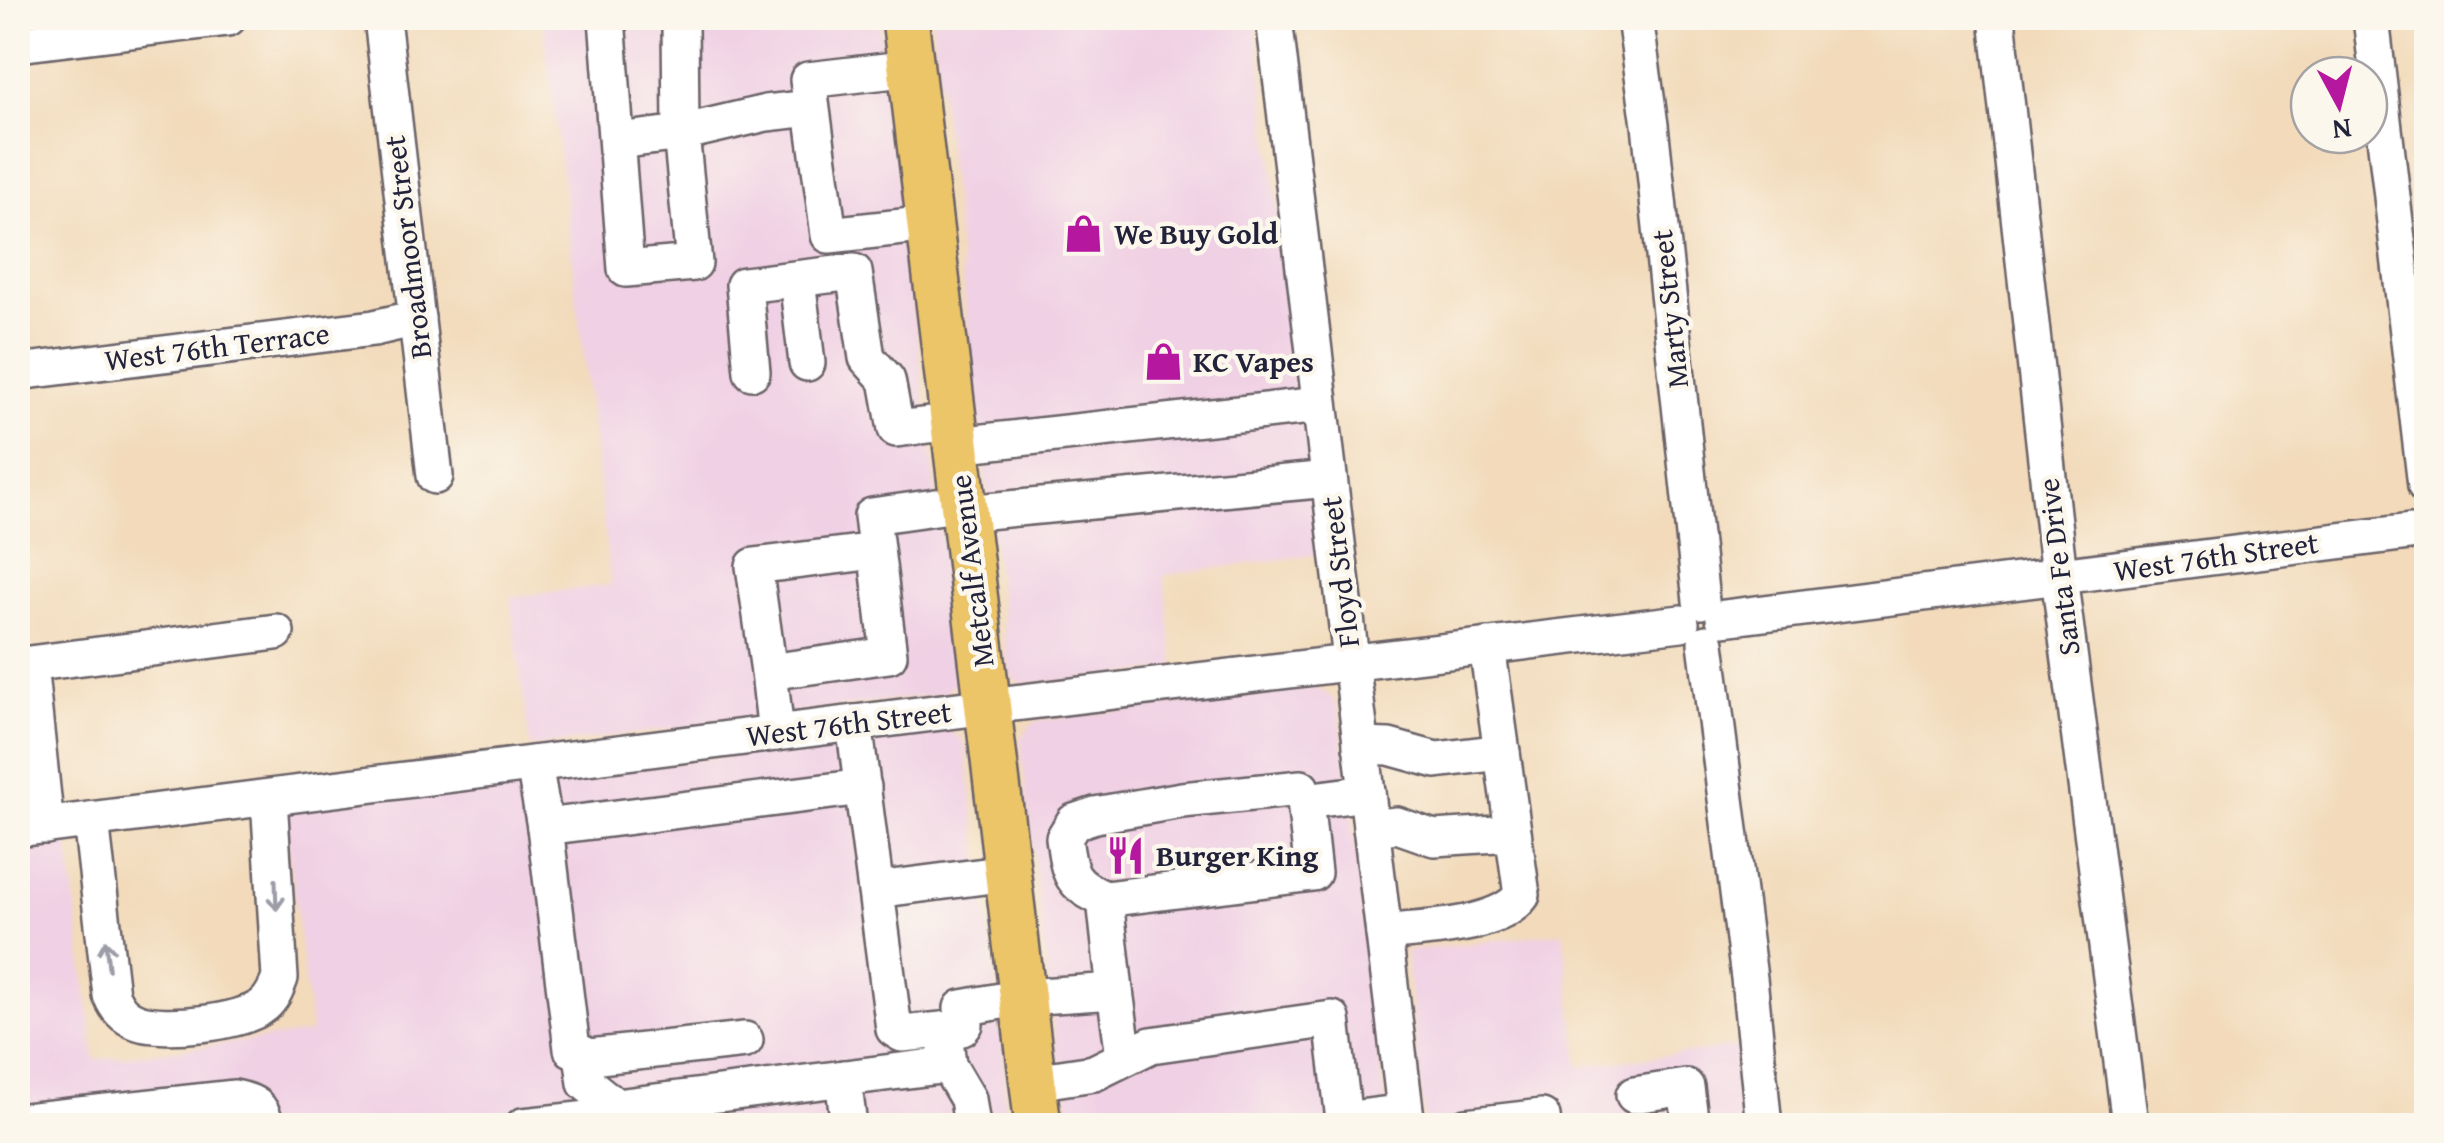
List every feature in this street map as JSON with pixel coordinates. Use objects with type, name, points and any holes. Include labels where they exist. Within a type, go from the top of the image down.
[{"type":"main road","name":"Metcalf Avenue","points":[[905,18],[1036,1104]]},
{"type":"street","points":[[18,44],[228,18]]},
{"type":"street","name":"Broadmoor Street","points":[[382,18],[435,476]]},
{"type":"street","points":[[607,18],[626,269],[694,263],[681,133],[689,18]]},
{"type":"street","name":"Floyd Street","points":[[1274,18],[1406,1119]]},
{"type":"street","name":"Marty Street","points":[[1635,18],[1764,1126]]},
{"type":"street","name":"Santa Fe Drive","points":[[1997,18],[2059,576],[2130,1122]]},
{"type":"street","points":[[2371,18],[2426,486]]},
{"type":"street","points":[[833,275],[808,80],[912,68]]},
{"type":"street","points":[[618,141],[811,108]]},
{"type":"street","points":[[830,235],[930,224]]},
{"type":"street","points":[[752,372],[744,285],[854,272],[896,429],[956,433],[1320,405]]},
{"type":"street","points":[[797,279],[807,363]]},
{"type":"street","name":"West 76th Terrace","points":[[18,372],[374,328],[416,318]]},
{"type":"street","points":[[769,672],[889,655],[872,516],[1329,479]]},
{"type":"street","name":"West 76th Street","points":[[32,828],[989,706],[2421,531]]},
{"type":"street","points":[[776,733],[754,566],[876,552]]},
{"type":"street","points":[[32,828],[29,664],[276,632]]},
{"type":"street","points":[[1384,933],[1482,920],[1515,905],[1522,896],[1487,646]]},
{"type":"street","points":[[854,723],[894,1029],[902,1034],[962,1028],[962,1008],[1024,997],[1115,991]]},
{"type":"street","points":[[1361,746],[1389,747],[1436,760],[1502,752]]},
{"type":"street","points":[[534,764],[572,1049],[590,1057],[746,1040]]},
{"type":"street","points":[[545,827],[863,787]]},
{"type":"street","points":[[1301,788],[1313,873],[1105,899],[1086,891],[1069,874],[1064,838],[1074,822],[1182,800],[1301,788]]},
{"type":"street","points":[[1305,801],[1367,793]]},
{"type":"street","points":[[91,820],[116,1007],[138,1022],[151,1025],[204,1023],[262,1008],[280,978],[269,798]]},
{"type":"street","points":[[1371,828],[1397,825],[1434,838],[1513,833]]},
{"type":"street","points":[[876,890],[1008,873]]},
{"type":"street","points":[[1105,899],[1124,1056]]},
{"type":"street","points":[[1036,1104],[1151,1045],[1332,1019],[1392,999]]},
{"type":"street","points":[[1332,1019],[1344,1120],[1406,1119]]},
{"type":"street","points":[[944,1030],[948,1065],[968,1098],[972,1126]]},
{"type":"street","points":[[582,1054],[586,1083],[617,1116]]},
{"type":"street","points":[[523,1126],[617,1116],[843,1078],[948,1065]]},
{"type":"street","points":[[843,1078],[849,1126]]},
{"type":"street","points":[[1634,1095],[1686,1088],[1691,1126]]},
{"type":"street","points":[[18,1125],[235,1098],[257,1104],[266,1126]]},
{"type":"street","points":[[1466,1126],[1542,1117],[1543,1126]]},
{"type":"shaded area","points":[[543,18],[879,18],[957,668],[954,683],[944,694],[530,747],[510,597],[611,585]]},
{"type":"shaded area","points":[[932,18],[1255,18],[1320,554],[1164,575],[1175,669],[1021,685],[1008,672]]},
{"type":"shaded area","points":[[1318,688],[1334,699],[1340,716],[1388,1125],[1073,1125],[1056,1049],[1020,739],[1033,723],[1043,720]]},
{"type":"shaded area","points":[[950,730],[963,741],[966,750],[1004,1048],[1005,1125],[18,1125],[18,842],[67,835],[95,1060],[311,1033],[284,808]]},
{"type":"shaded area","points":[[1563,932],[1579,1066],[1738,1047],[1747,1125],[1425,1125],[1405,951]]},
{"type":"place","name":"We Buy Gold","points":[[1084,234]]},
{"type":"place","name":"KC Vapes","points":[[1163,362]]},
{"type":"place","name":"Burger King","points":[[1126,856]]}]
